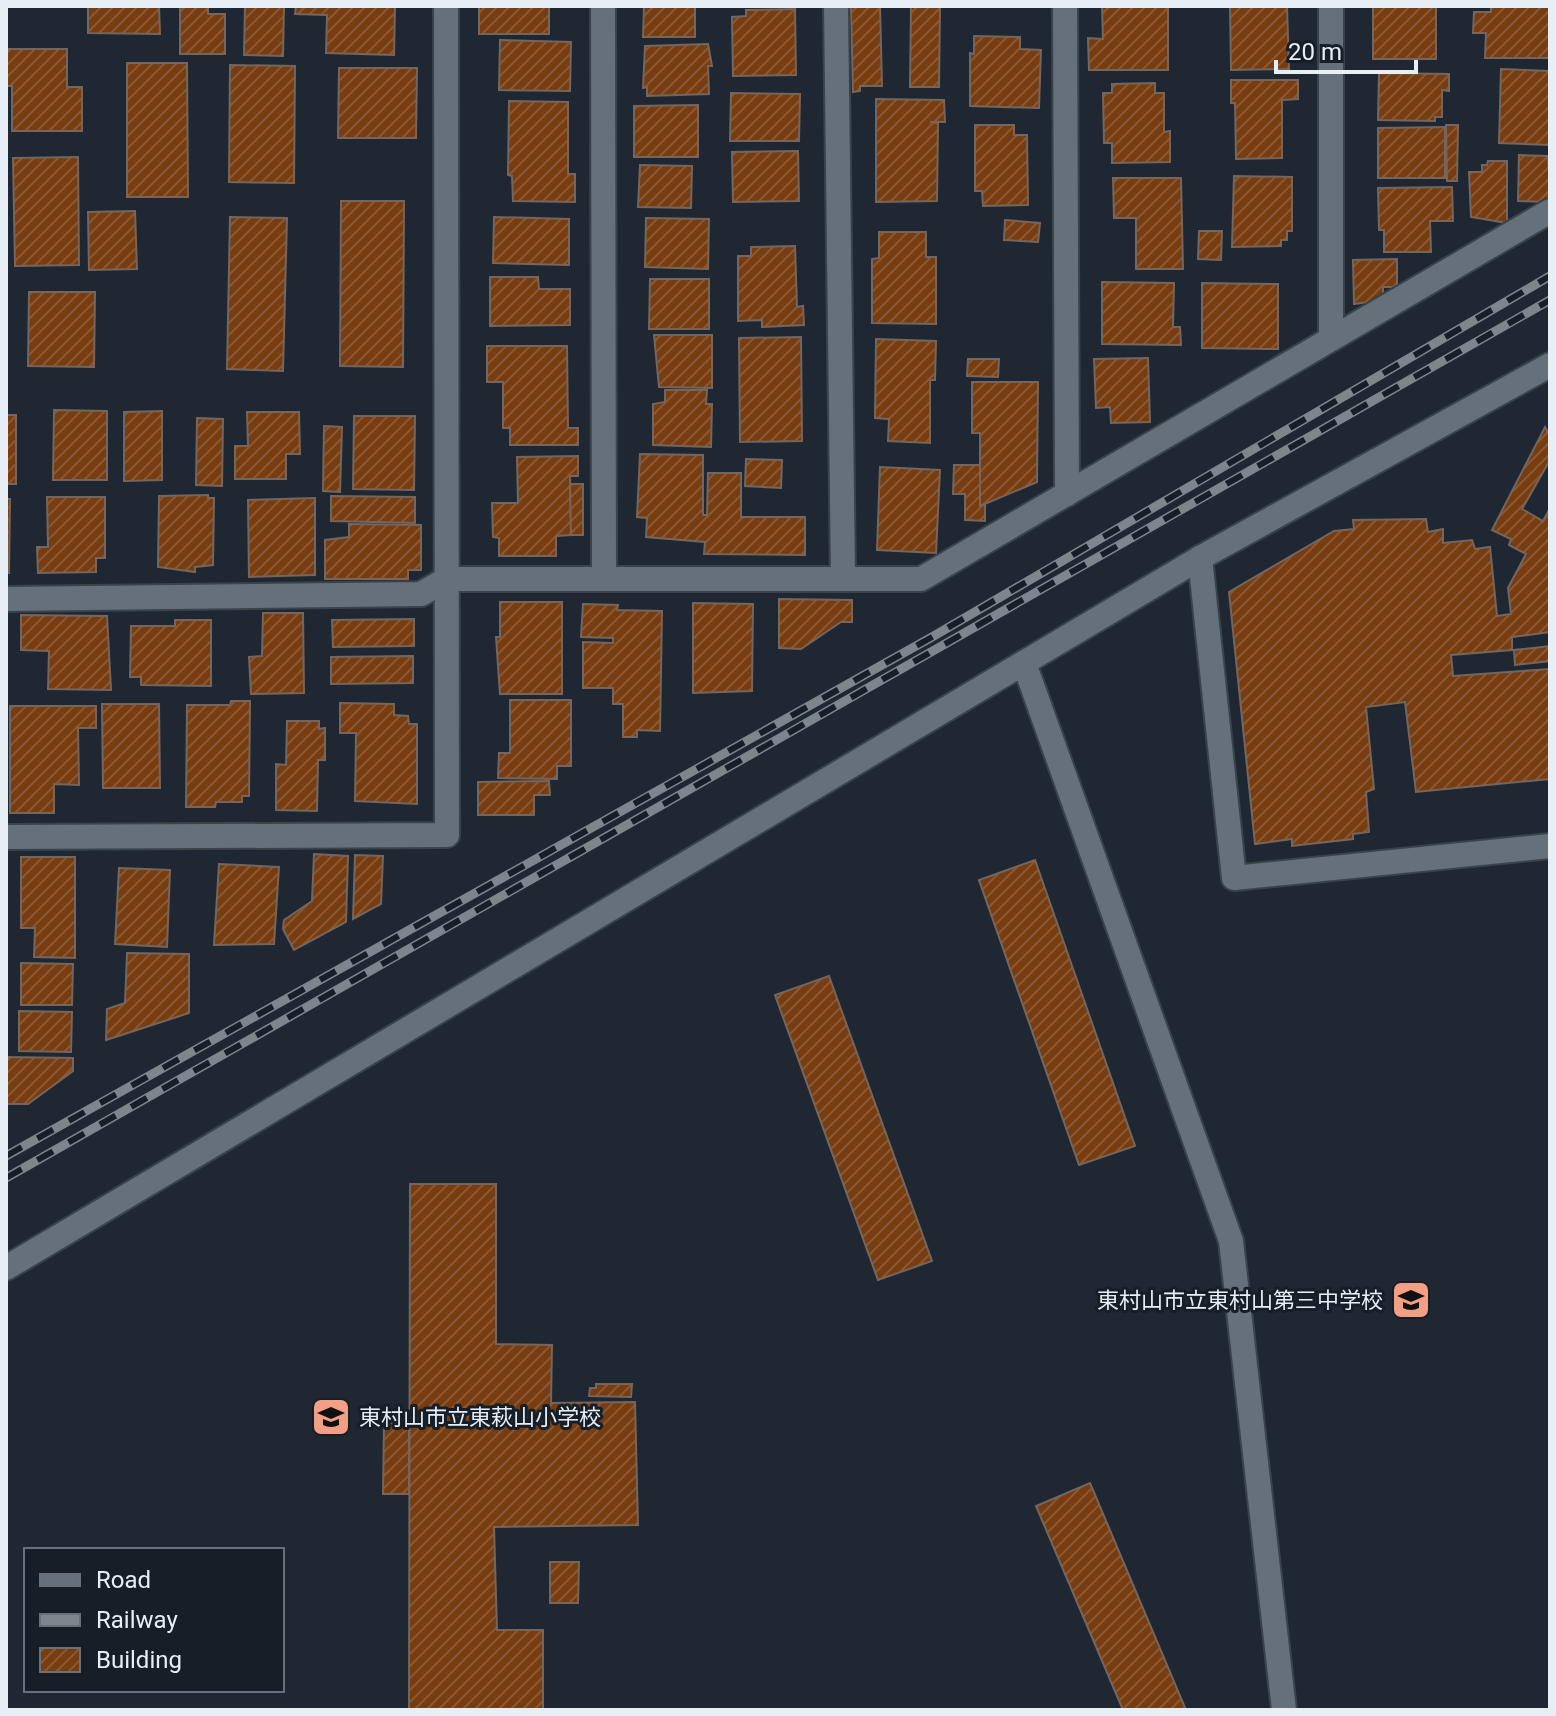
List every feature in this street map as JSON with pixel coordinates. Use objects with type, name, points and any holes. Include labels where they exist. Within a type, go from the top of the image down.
[{"type":"street","points":[[6,837],[447,835],[446,6]]},
{"type":"street","points":[[603,6],[604,579]]},
{"type":"street","points":[[836,6],[843,579]]},
{"type":"street","points":[[1065,6],[1067,494]]},
{"type":"street","points":[[1331,6],[1331,336]]},
{"type":"street","points":[[6,599],[421,594],[447,579],[921,579],[1331,336],[1550,211]]},
{"type":"street","points":[[6,1268],[1200,558],[1550,365]]},
{"type":"street","points":[[1200,558],[1234,878],[1550,846]]},
{"type":"street","points":[[1024,663],[1231,1241],[1284,1710]]},
{"type":"building","points":[[88,6],[159,6],[160,34],[88,33]]},
{"type":"building","points":[[180,6],[208,6],[208,14],[225,14],[225,54],[180,54]]},
{"type":"building","points":[[245,6],[284,6],[283,56],[244,55]]},
{"type":"building","points":[[296,6],[395,6],[394,55],[326,53],[327,15],[295,14]]},
{"type":"building","points":[[479,6],[549,6],[549,34],[479,34]]},
{"type":"building","points":[[644,6],[695,6],[695,37],[643,37]]},
{"type":"building","points":[[851,6],[880,6],[882,86],[860,86],[860,91],[853,92]]},
{"type":"building","points":[[911,6],[940,6],[939,87],[910,87]]},
{"type":"building","points":[[1102,6],[1168,6],[1168,70],[1089,70],[1088,38],[1103,39]]},
{"type":"building","points":[[1230,6],[1287,6],[1289,69],[1231,70]]},
{"type":"building","points":[[1373,6],[1436,6],[1436,59],[1373,59]]},
{"type":"building","points":[[1491,6],[1550,6],[1550,58],[1485,58],[1486,33],[1473,33],[1474,12],[1491,12]]},
{"type":"building","points":[[795,9],[796,75],[733,76],[732,17],[746,16],[746,10]]},
{"type":"building","points":[[974,36],[1020,37],[1020,49],[1041,50],[1039,108],[970,106],[970,53],[974,54]]},
{"type":"building","points":[[500,40],[571,42],[570,91],[499,90]]},
{"type":"building","points":[[708,44],[712,66],[708,66],[709,94],[647,96],[647,87],[643,88],[645,46]]},
{"type":"building","points":[[6,49],[67,49],[67,87],[82,87],[82,131],[12,131],[12,86],[6,86]]},
{"type":"building","points":[[127,63],[187,63],[188,197],[127,197]]},
{"type":"building","points":[[230,65],[295,66],[294,183],[229,182]]},
{"type":"building","points":[[339,68],[417,68],[416,138],[338,138]]},
{"type":"building","points":[[1501,69],[1550,71],[1550,145],[1499,143]]},
{"type":"building","points":[[1379,73],[1449,74],[1449,91],[1442,90],[1442,117],[1435,117],[1435,121],[1378,120]]},
{"type":"building","points":[[1231,80],[1298,80],[1298,99],[1282,100],[1282,158],[1236,159],[1235,103],[1231,103]]},
{"type":"building","points":[[1155,83],[1155,93],[1164,93],[1164,132],[1170,131],[1170,162],[1112,163],[1112,143],[1104,143],[1103,93],[1112,93],[1112,84]]},
{"type":"building","points":[[731,93],[800,94],[799,141],[730,141]]},
{"type":"building","points":[[876,99],[944,100],[945,122],[930,122],[938,123],[937,201],[876,202]]},
{"type":"building","points":[[509,101],[568,102],[568,174],[575,174],[575,202],[513,201],[512,176],[508,175]]},
{"type":"building","points":[[698,105],[698,157],[634,157],[634,106]]},
{"type":"building","points":[[975,125],[1014,125],[1014,135],[1027,135],[1028,205],[983,206],[982,191],[975,191]]},
{"type":"building","points":[[1446,125],[1458,125],[1457,181],[1447,181]]},
{"type":"building","points":[[1445,127],[1445,178],[1378,178],[1378,128]]},
{"type":"building","points":[[798,151],[799,201],[733,202],[732,152]]},
{"type":"building","points":[[1519,155],[1548,156],[1550,191],[1547,202],[1518,201]]},
{"type":"building","points":[[78,157],[79,265],[15,266],[13,158]]},
{"type":"building","points":[[1488,161],[1507,161],[1507,223],[1471,217],[1469,172],[1482,172],[1482,165],[1487,165]]},
{"type":"building","points":[[640,165],[692,166],[691,208],[638,207]]},
{"type":"building","points":[[1234,176],[1292,177],[1292,231],[1287,231],[1287,240],[1281,240],[1281,246],[1232,247]]},
{"type":"building","points":[[1113,178],[1181,178],[1183,269],[1136,269],[1136,218],[1114,218]]},
{"type":"building","points":[[1452,187],[1453,221],[1430,221],[1431,252],[1384,252],[1384,230],[1379,230],[1378,188]]},
{"type":"building","points":[[341,201],[404,201],[403,367],[340,366]]},
{"type":"building","points":[[135,211],[137,269],[89,270],[88,212]]},
{"type":"building","points":[[230,217],[287,218],[283,371],[227,369]]},
{"type":"building","points":[[494,217],[569,219],[569,265],[493,263]]},
{"type":"building","points":[[646,218],[709,219],[708,269],[645,267]]},
{"type":"building","points":[[1005,220],[1040,223],[1038,242],[1004,240]]},
{"type":"building","points":[[1199,231],[1222,231],[1221,260],[1198,259]]},
{"type":"building","points":[[879,232],[926,232],[926,257],[936,257],[936,324],[872,323],[872,259],[879,258]]},
{"type":"building","points":[[795,246],[797,307],[803,306],[804,325],[762,327],[762,320],[738,321],[738,256],[751,256],[751,247]]},
{"type":"building","points":[[1397,259],[1397,287],[1383,287],[1383,300],[1354,304],[1353,260]]},
{"type":"building","points":[[490,277],[538,277],[539,289],[570,289],[570,325],[490,326]]},
{"type":"building","points":[[650,279],[709,279],[709,329],[649,329]]},
{"type":"building","points":[[1102,282],[1174,283],[1173,327],[1180,327],[1181,345],[1102,344]]},
{"type":"building","points":[[1202,283],[1278,284],[1278,349],[1202,348]]},
{"type":"building","points":[[29,292],[95,292],[94,367],[28,366]]},
{"type":"building","points":[[654,335],[712,335],[712,388],[659,387]]},
{"type":"building","points":[[801,337],[802,441],[740,442],[739,338]]},
{"type":"building","points":[[876,339],[936,341],[935,380],[930,380],[930,443],[888,441],[889,419],[875,418]]},
{"type":"building","points":[[487,346],[567,346],[568,428],[578,428],[578,445],[510,445],[510,428],[503,428],[503,382],[487,382]]},
{"type":"building","points":[[1148,358],[1150,422],[1111,423],[1110,407],[1096,408],[1094,359]]},
{"type":"building","points":[[968,359],[999,359],[998,377],[967,376]]},
{"type":"building","points":[[972,382],[1038,382],[1037,482],[980,506],[980,433],[972,433]]},
{"type":"building","points":[[665,390],[707,390],[706,404],[712,404],[711,447],[653,445],[653,404],[665,402]]},
{"type":"building","points":[[54,410],[107,411],[107,480],[53,480]]},
{"type":"building","points":[[162,411],[162,480],[124,481],[124,412]]},
{"type":"building","points":[[247,412],[299,412],[300,454],[286,454],[286,479],[235,479],[235,446],[248,446]]},
{"type":"building","points":[[6,415],[16,415],[16,484],[6,484]]},
{"type":"building","points":[[354,416],[415,416],[414,490],[353,489]]},
{"type":"building","points":[[197,418],[223,419],[222,486],[196,485]]},
{"type":"building","points":[[324,426],[342,427],[340,492],[323,491]]},
{"type":"building","points":[[1545,427],[1550,436],[1550,460],[1522,509],[1543,521],[1550,508],[1550,632],[1512,637],[1512,650],[1451,655],[1453,676],[1550,669],[1550,779],[1416,792],[1405,702],[1366,707],[1374,789],[1366,792],[1369,832],[1353,834],[1353,839],[1292,846],[1292,839],[1255,844],[1229,592],[1334,531],[1354,529],[1353,520],[1426,519],[1428,532],[1443,529],[1443,543],[1472,540],[1475,549],[1490,547],[1497,616],[1511,614],[1508,588],[1526,554],[1509,545],[1511,539],[1492,530]]},
{"type":"building","points":[[640,454],[703,455],[703,515],[707,515],[708,473],[741,473],[741,517],[805,517],[805,555],[704,554],[705,542],[646,537],[647,518],[637,517]]},
{"type":"building","points":[[578,456],[578,476],[570,476],[571,535],[556,536],[556,556],[499,556],[499,538],[493,537],[492,503],[518,503],[517,457]]},
{"type":"building","points":[[746,459],[782,460],[781,488],[745,486]]},
{"type":"building","points":[[954,465],[980,465],[980,506],[985,504],[985,521],[965,520],[965,494],[953,494]]},
{"type":"building","points":[[880,467],[940,470],[936,553],[877,550]]},
{"type":"building","points":[[570,484],[583,484],[583,535],[571,535]]},
{"type":"building","points":[[208,495],[208,498],[214,498],[213,565],[195,567],[195,572],[158,567],[159,496]]},
{"type":"building","points":[[331,496],[415,497],[415,523],[331,521]]},
{"type":"building","points":[[47,497],[105,497],[105,558],[96,558],[96,572],[38,573],[37,547],[48,547]]},
{"type":"building","points":[[315,498],[315,575],[249,577],[248,500]]},
{"type":"building","points":[[6,499],[10,499],[9,573],[6,573]]},
{"type":"building","points":[[349,524],[421,525],[421,570],[408,570],[408,579],[325,579],[325,540],[349,537]]},
{"type":"building","points":[[779,599],[852,600],[852,622],[841,622],[801,649],[779,648]]},
{"type":"building","points":[[500,602],[562,602],[562,694],[500,694],[496,637],[500,637]]},
{"type":"building","points":[[693,603],[753,604],[752,691],[693,693]]},
{"type":"building","points":[[583,604],[618,605],[617,610],[662,611],[660,731],[637,730],[637,737],[623,737],[623,704],[613,704],[613,688],[583,688],[583,642],[613,643],[613,638],[581,637]]},
{"type":"building","points":[[263,613],[303,613],[304,693],[251,694],[249,657],[262,656]]},
{"type":"building","points":[[21,615],[107,616],[111,690],[48,689],[49,651],[21,650]]},
{"type":"building","points":[[414,619],[414,646],[333,647],[332,620]]},
{"type":"building","points":[[175,620],[211,620],[211,686],[141,685],[141,677],[130,677],[131,626],[175,626]]},
{"type":"building","points":[[1550,646],[1550,661],[1515,665],[1514,650]]},
{"type":"building","points":[[413,656],[413,683],[331,684],[331,657]]},
{"type":"building","points":[[510,700],[571,700],[571,766],[557,766],[557,779],[498,778],[499,753],[510,753]]},
{"type":"building","points":[[231,701],[250,701],[249,796],[242,796],[242,802],[216,802],[215,807],[186,807],[187,705],[230,705]]},
{"type":"building","points":[[340,703],[394,704],[394,715],[408,716],[409,724],[417,724],[417,804],[355,801],[356,733],[340,733]]},
{"type":"building","points":[[102,704],[159,704],[160,788],[103,788]]},
{"type":"building","points":[[10,706],[96,706],[96,728],[78,728],[79,785],[54,784],[54,813],[10,813]]},
{"type":"building","points":[[287,721],[319,721],[319,729],[325,728],[325,760],[318,760],[317,811],[276,810],[276,764],[286,765]]},
{"type":"building","points":[[549,781],[550,795],[534,795],[534,815],[478,815],[478,782]]},
{"type":"building","points":[[314,854],[348,856],[346,922],[294,950],[283,929],[284,920],[312,901]]},
{"type":"building","points":[[355,855],[383,856],[381,904],[353,919]]},
{"type":"building","points":[[21,857],[75,857],[75,958],[34,957],[35,928],[21,928]]},
{"type":"building","points":[[1035,860],[1135,1146],[1079,1165],[979,880]]},
{"type":"building","points":[[219,864],[279,867],[274,944],[214,945]]},
{"type":"building","points":[[119,868],[170,870],[167,947],[115,944]]},
{"type":"building","points":[[127,953],[189,954],[189,1013],[106,1040],[107,1009],[125,1003]]},
{"type":"building","points":[[21,963],[73,964],[72,1005],[21,1005]]},
{"type":"building","points":[[829,976],[932,1261],[878,1280],[775,995]]},
{"type":"building","points":[[19,1011],[72,1012],[71,1052],[19,1051]]},
{"type":"building","points":[[6,1057],[73,1058],[73,1071],[28,1104],[6,1104]]},
{"type":"building","points":[[410,1184],[496,1184],[496,1344],[552,1345],[551,1403],[635,1402],[638,1525],[494,1527],[497,1630],[543,1630],[543,1710],[409,1710]]},
{"type":"building","points":[[596,1384],[632,1384],[631,1397],[589,1396],[590,1388],[596,1388]]},
{"type":"building","points":[[384,1423],[409,1423],[409,1494],[383,1494]]},
{"type":"building","points":[[1090,1483],[1186,1710],[1123,1710],[1036,1506]]},
{"type":"building","points":[[550,1562],[579,1562],[578,1603],[550,1603]]},
{"type":"railway","points":[[6,1156],[932,637],[1550,276]]},
{"type":"railway","points":[[6,1178],[1550,300]]},
{"type":"place","name":"東村山市立東村山第三中学校","points":[[1411,1300]]},
{"type":"place","name":"東村山市立東萩山小学校","points":[[331,1417]]}]
